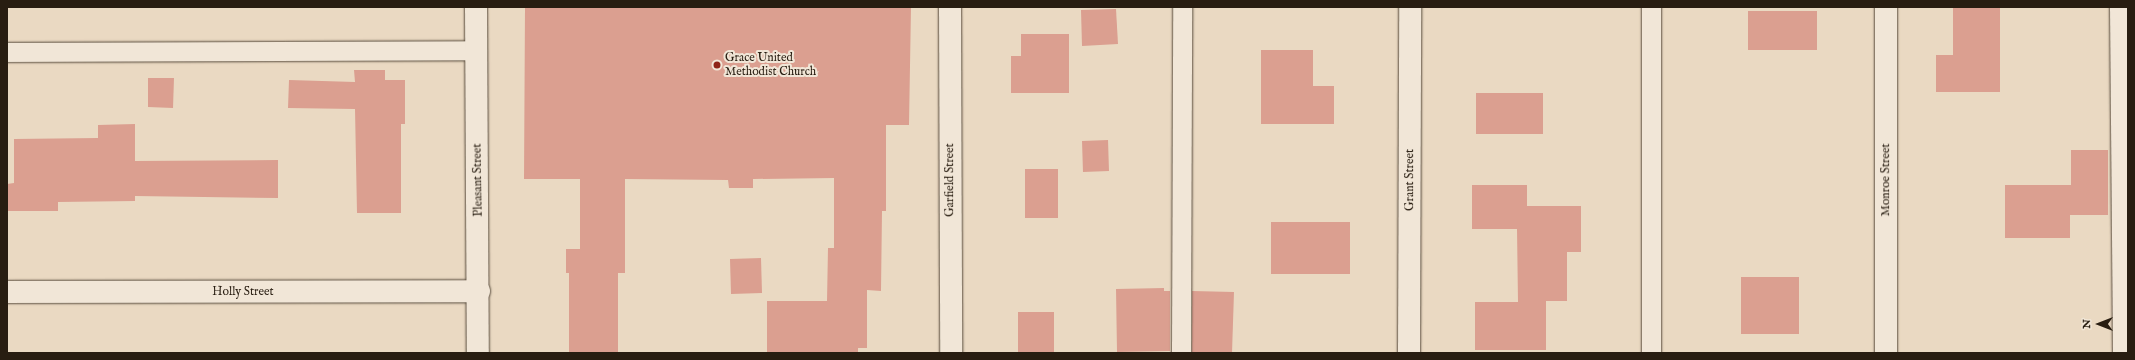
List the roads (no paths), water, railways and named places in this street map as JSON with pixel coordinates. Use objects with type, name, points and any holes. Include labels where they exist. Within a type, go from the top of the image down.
[{"type":"street","name":"Pleasant Street","points":[[476,7],[479,291],[478,353]]},
{"type":"street","name":"Garfield Street","points":[[950,7],[950,353]]},
{"type":"street","name":"Grant Street","points":[[1410,7],[1410,353]]},
{"type":"street","name":"Monroe Street","points":[[1886,7],[1886,353]]},
{"type":"street","name":"Holly Street","points":[[7,292],[479,291]]},
{"type":"lane","points":[[1181,353],[1182,7]]},
{"type":"lane","points":[[1651,7],[1651,353]]},
{"type":"lane","points":[[2119,7],[2122,353]]},
{"type":"lane","points":[[7,52],[476,50]]},
{"type":"place","name":"Grace United Methodist Church","points":[[717,65]]}]
